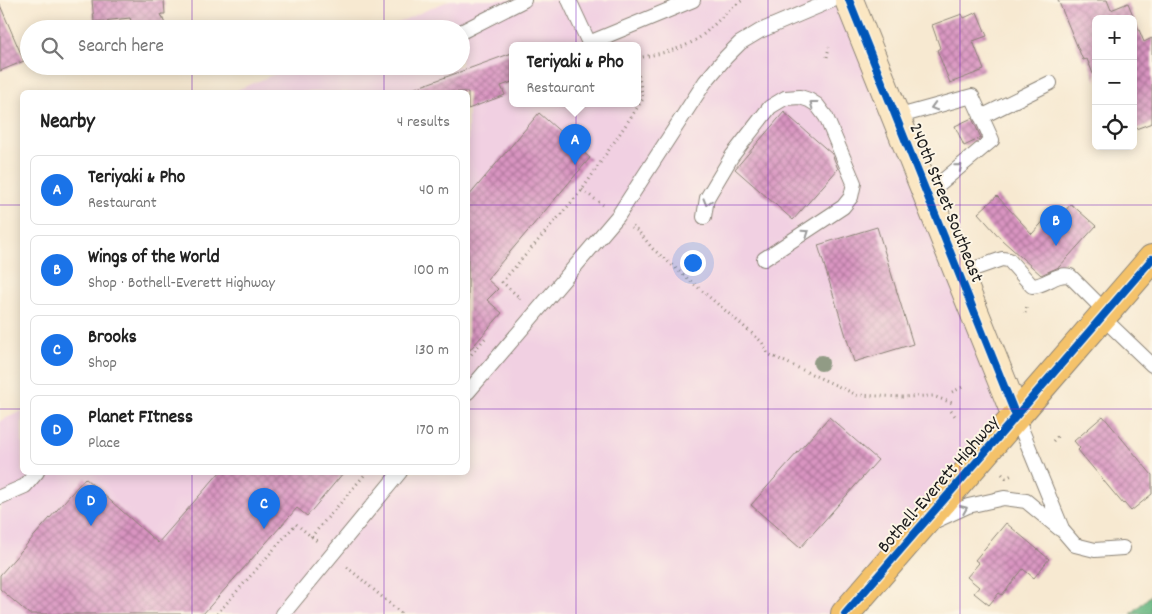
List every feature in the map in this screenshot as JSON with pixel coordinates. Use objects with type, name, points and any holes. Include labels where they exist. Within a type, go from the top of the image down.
[{"type":"main road","name":"Bothell-Everett Highway","points":[[845,614],[1152,259]]},
{"type":"street","name":"240th Street Southeast","points":[[849,0],[1016,416]]},
{"type":"lane","points":[[470,27],[524,0]]},
{"type":"lane","points":[[569,0],[588,42]]},
{"type":"lane","points":[[594,42],[693,0]]},
{"type":"lane","points":[[470,390],[618,216],[705,82],[726,57],[740,42],[760,31],[833,0]]},
{"type":"lane","points":[[982,117],[1050,83]]},
{"type":"lane","points":[[896,118],[972,96],[992,140],[927,194]]},
{"type":"lane","points":[[704,217],[707,198],[732,156],[770,107],[785,98],[800,97],[809,100],[826,117],[854,183],[851,196],[843,207],[764,259]]},
{"type":"lane","points":[[959,274],[1006,259],[1032,286],[1042,285],[1058,276],[1070,276],[1152,365]]},
{"type":"lane","points":[[1016,416],[1063,531]]},
{"type":"lane","points":[[0,496],[25,486],[34,475]]},
{"type":"lane","points":[[283,614],[398,475]]},
{"type":"lane","points":[[919,528],[968,506],[1004,498],[1026,501],[1063,531],[1075,545],[1095,550],[1123,548]]},
{"type":"path","points":[[641,57],[686,46],[703,35],[736,4],[743,0]]},
{"type":"path","points":[[827,57],[829,47]]},
{"type":"path","points":[[641,88],[643,99],[641,102]]},
{"type":"path","points":[[514,306],[520,298],[502,282],[582,190],[638,107]]},
{"type":"path","points":[[582,190],[639,232],[659,254],[762,342],[768,354],[857,395],[933,396],[956,404]]},
{"type":"path","points":[[1025,313],[1028,306]]},
{"type":"path","points":[[470,356],[487,336]]},
{"type":"path","points":[[952,392],[963,387]]},
{"type":"path","points":[[951,411],[955,416]]},
{"type":"path","points":[[1053,441],[1059,435]]},
{"type":"path","points":[[311,537],[364,475]]},
{"type":"path","points":[[217,614],[296,524],[402,614]]},
{"type":"shaded area","points":[[450,0],[839,0],[1016,416],[846,614],[0,614],[0,421],[20,412],[20,475],[470,475],[470,90],[237,90],[273,75],[470,75],[470,20],[404,20]]},
{"type":"green space","points":[[1152,594],[1152,614],[1131,614]]},
{"type":"building","points":[[92,0],[164,0],[165,14],[161,14],[163,20],[131,20],[130,18],[94,20]]},
{"type":"building","points":[[1058,0],[1107,0],[1111,10],[1128,3],[1133,15],[1092,15],[1092,71],[1087,59],[1083,60]]},
{"type":"building","points":[[0,5],[20,52],[20,63],[0,71]]},
{"type":"building","points":[[977,12],[987,36],[973,41],[984,70],[950,83],[937,50],[940,48],[932,25],[962,14],[964,18]]},
{"type":"building","points":[[1137,25],[1144,42],[1152,38],[1152,123],[1137,129]]},
{"type":"building","points":[[509,54],[509,83],[501,86],[505,95],[470,108],[470,90],[410,90],[451,75],[470,75],[470,68]]},
{"type":"building","points":[[784,112],[832,154],[838,169],[793,220],[735,169]]},
{"type":"building","points":[[539,113],[590,158],[487,279],[498,289],[487,300],[502,313],[470,350],[470,195]]},
{"type":"building","points":[[972,118],[981,138],[964,146],[955,126]]},
{"type":"building","points":[[997,196],[1032,234],[1048,216],[1055,222],[1071,204],[1096,226],[1059,267],[1041,275],[1002,240],[978,213]]},
{"type":"building","points":[[877,227],[913,344],[854,362],[818,245]]},
{"type":"building","points":[[1103,416],[1152,475],[1152,494],[1131,511],[1078,450],[1080,448],[1074,441]]},
{"type":"building","points":[[829,417],[878,460],[800,548],[751,505]]},
{"type":"building","points":[[217,475],[341,475],[307,516],[297,508],[203,614],[29,614],[0,589],[0,575],[85,478],[158,543]]},
{"type":"building","points":[[1006,523],[1049,559],[1034,578],[1023,569],[1002,595],[999,593],[989,605],[974,593],[979,587],[967,577],[979,563],[975,560]]},
{"type":"cycle path","points":[[849,0],[1016,416]]},
{"type":"cycle path","points":[[845,614],[1152,259]]},
{"type":"place","name":"Teriyaki & Pho","points":[[575,165]]},
{"type":"place","name":"Wings of the World","points":[[1056,246]]},
{"type":"place","name":"Planet FItness","points":[[91,526]]},
{"type":"place","name":"Brooks","points":[[264,529]]}]
